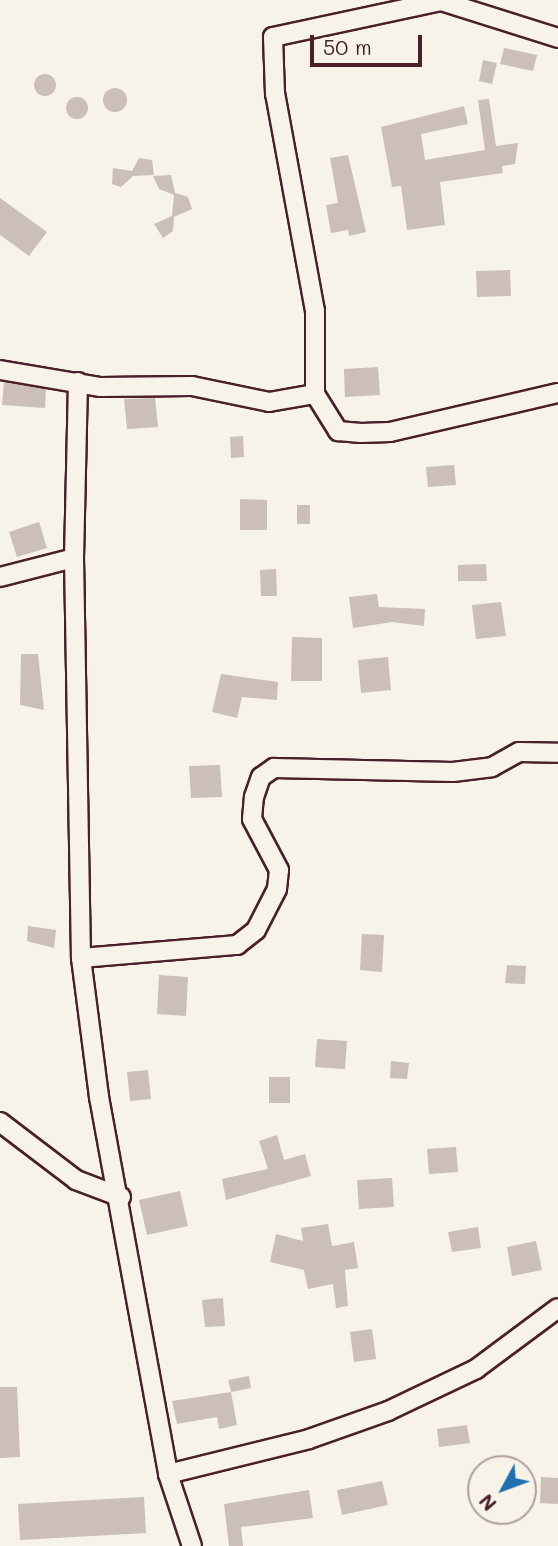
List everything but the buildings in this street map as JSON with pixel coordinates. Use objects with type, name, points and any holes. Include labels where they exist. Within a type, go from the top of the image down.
[{"type":"street","points":[[558,38],[441,1],[273,37],[275,94],[315,311],[315,394],[338,431],[390,432],[558,393]]},
{"type":"street","points":[[0,370],[78,382],[192,386],[269,402],[315,394]]},
{"type":"street","points":[[78,382],[74,558],[81,958],[99,1097],[121,1197],[168,1474],[192,1546]]},
{"type":"street","points":[[0,577],[74,558]]},
{"type":"street","points":[[81,958],[237,945],[256,930],[277,889],[279,870],[252,819],[254,797],[261,776],[274,768],[453,772],[492,766],[519,752],[558,753]]},
{"type":"street","points":[[0,1122],[76,1180],[121,1197]]},
{"type":"street","points":[[168,1474],[309,1439],[388,1411],[476,1369],[558,1308]]}]
